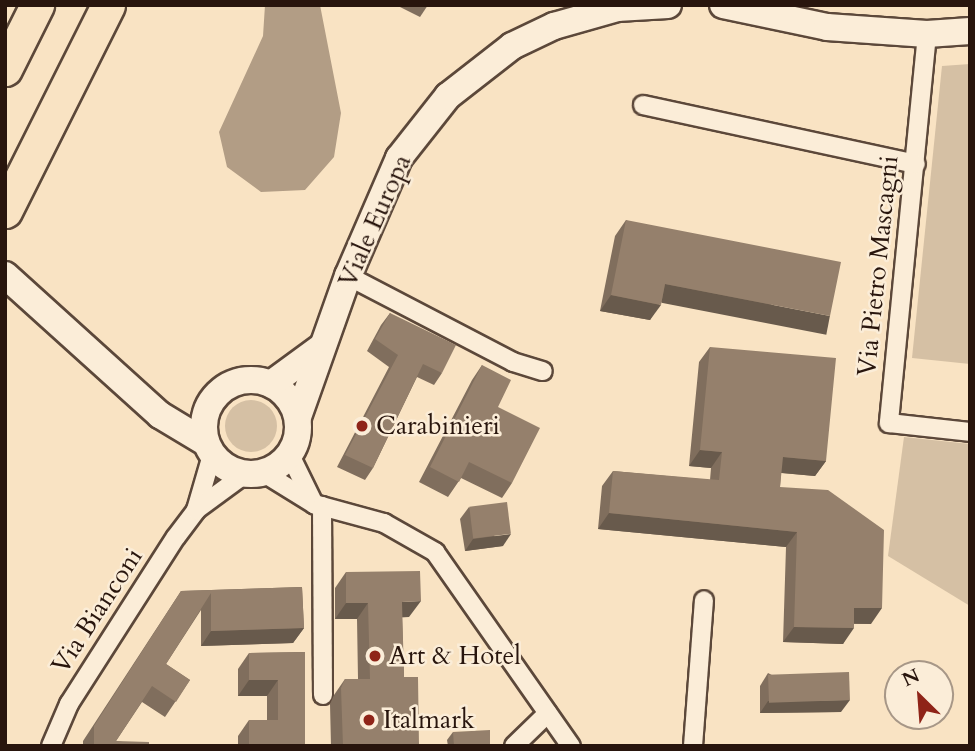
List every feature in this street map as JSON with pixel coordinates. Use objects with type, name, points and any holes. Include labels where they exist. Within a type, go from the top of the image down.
[{"type":"highway","points":[[5,69],[37,5]]},
{"type":"highway","points":[[5,211],[108,5]]},
{"type":"street","name":"Viale Europa","points":[[298,417],[320,348],[398,158],[448,96],[512,46],[554,26],[617,8],[667,5]]},
{"type":"street","points":[[723,5],[827,26],[927,34],[970,31]]},
{"type":"street","name":"Via Pietro Mascagni","points":[[927,34],[889,423],[970,432]]},
{"type":"street","points":[[643,105],[916,164]]},
{"type":"street","points":[[348,276],[513,362],[543,371]]},
{"type":"street","points":[[12,281],[135,388],[160,415],[209,448],[221,464],[254,474],[318,505],[384,523],[435,552],[571,746]]},
{"type":"street","points":[[271,384],[320,348]]},
{"type":"street","points":[[135,388],[168,405],[208,407],[235,382],[271,384],[288,398],[298,417],[296,443],[290,455],[254,474]]},
{"type":"street","points":[[208,407],[209,448]]},
{"type":"street","name":"Via Bianconi","points":[[51,746],[69,704],[196,510],[209,448]]},
{"type":"street","points":[[290,455],[318,505],[323,695]]},
{"type":"street","name":"Via Bianconi","points":[[196,510],[254,474]]},
{"type":"street","points":[[692,746],[704,600]]},
{"type":"street","points":[[514,746],[548,713]]},
{"type":"shaded area","points":[[265,5],[320,5],[341,113],[334,157],[305,190],[261,192],[227,167],[219,132],[263,36]]},
{"type":"shaded area","points":[[970,64],[970,364],[912,358],[942,66]]},
{"type":"shaded area","points":[[251,400],[270,407],[277,426],[270,445],[251,452],[232,445],[225,426],[232,407]]},
{"type":"shaded area","points":[[904,437],[970,444],[970,606],[888,556]]},
{"type":"building","points":[[626,220],[841,262],[830,316],[665,284],[661,305],[611,295]]},
{"type":"building","points":[[390,313],[456,345],[442,373],[423,364],[373,468],[345,455],[398,355],[375,339]]},
{"type":"building","points":[[710,347],[836,358],[826,461],[783,457],[780,487],[828,490],[884,530],[882,608],[854,608],[854,628],[794,627],[797,532],[609,513],[613,471],[719,480],[722,452],[700,450]]},
{"type":"building","points":[[482,365],[511,380],[498,407],[540,428],[512,483],[469,462],[459,482],[430,467]]},
{"type":"building","points":[[507,502],[511,534],[473,538],[469,507]]},
{"type":"building","points":[[420,571],[421,601],[402,602],[404,677],[418,677],[419,746],[343,746],[341,688],[345,679],[370,679],[368,603],[346,603],[346,572]]},
{"type":"building","points":[[302,587],[304,628],[211,631],[211,593],[166,664],[190,680],[176,702],[152,686],[116,741],[149,742],[149,746],[94,746],[94,726],[181,591]]},
{"type":"building","points":[[305,652],[305,746],[249,746],[249,720],[278,720],[278,680],[249,680],[249,653]]},
{"type":"building","points":[[849,672],[850,700],[769,703],[768,675]]},
{"type":"building","points":[[490,730],[490,746],[454,746],[453,732]]},
{"type":"place","name":"Carabinieri","points":[[362,426]]},
{"type":"place","name":"Art & Hotel","points":[[375,656]]},
{"type":"place","name":"Italmark","points":[[369,720]]}]
